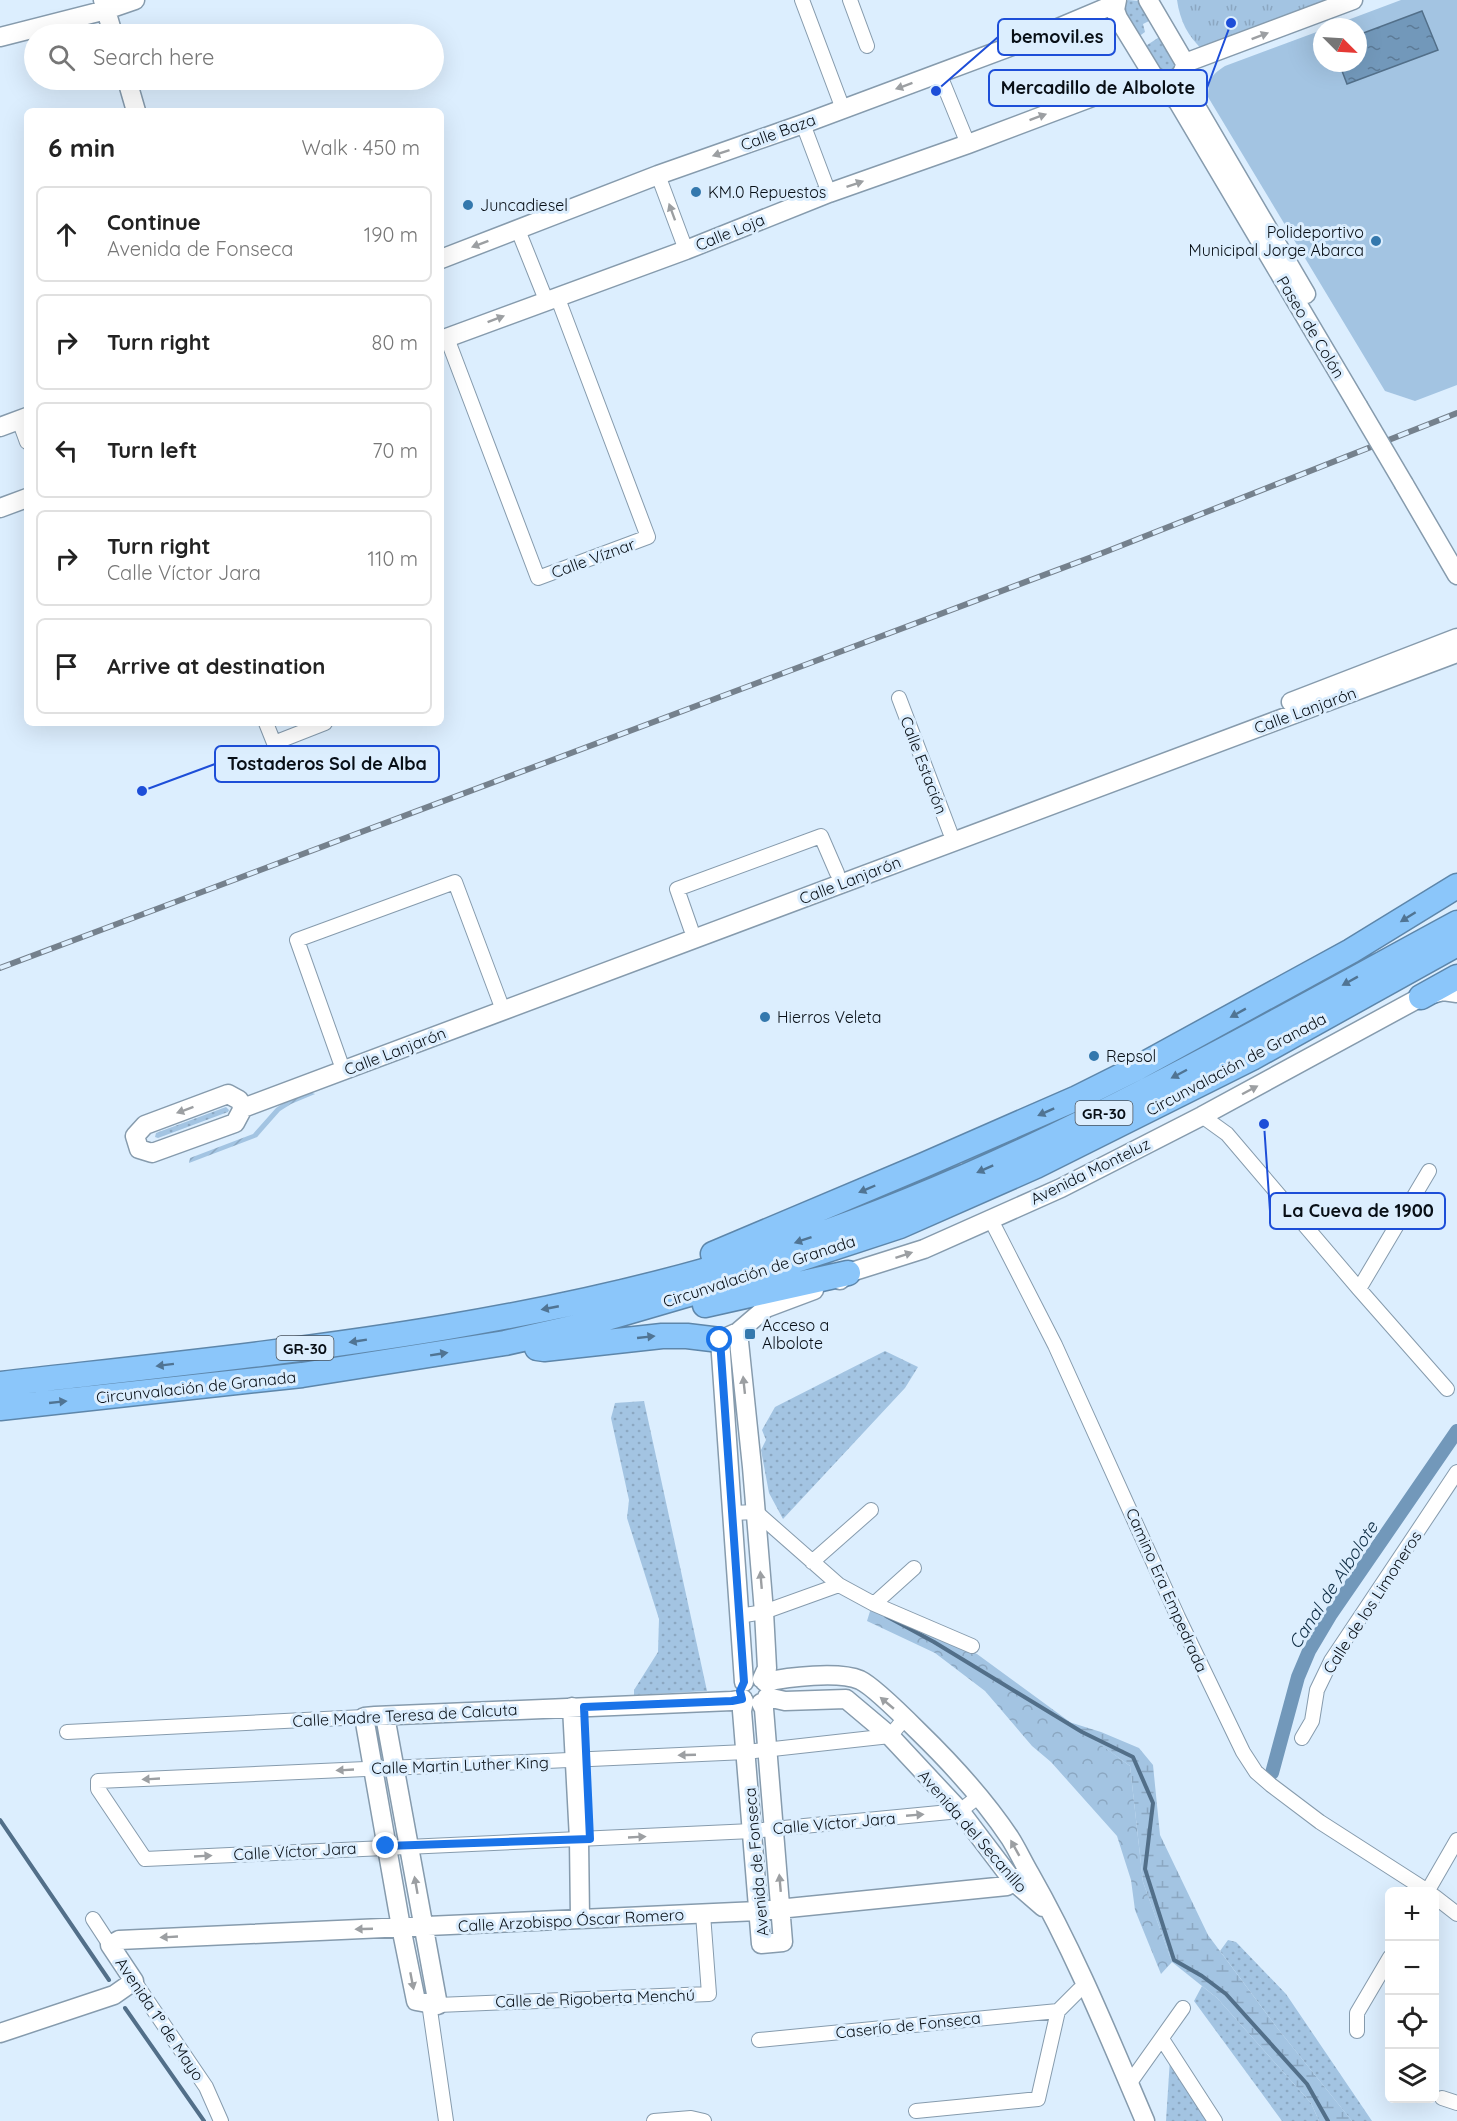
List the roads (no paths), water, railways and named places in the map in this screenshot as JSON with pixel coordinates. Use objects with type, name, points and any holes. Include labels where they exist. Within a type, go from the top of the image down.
[{"type":"highway","points":[[608,1296],[630,1281],[672,1269],[725,1249],[1077,1098],[1137,1068],[1351,951],[1457,886]]},
{"type":"highway","name":"Circunvalación de Granada","points":[[0,1384],[338,1344],[483,1321],[608,1296],[801,1241],[951,1184],[1028,1150],[1146,1092],[1457,923]]},
{"type":"highway","name":"Circunvalación de Granada","points":[[0,1408],[302,1375],[505,1343],[576,1327],[812,1256],[900,1226],[1036,1166],[1252,1058],[1457,945]]},
{"type":"highway","points":[[1421,997],[1457,977]]},
{"type":"highway","points":[[576,1327],[603,1328],[848,1273]]},
{"type":"highway","points":[[505,1343],[544,1349],[662,1336],[729,1336]]},
{"type":"street","points":[[42,24],[104,5],[135,0]]},
{"type":"street","points":[[802,0],[843,109]]},
{"type":"street","points":[[850,0],[867,46]]},
{"type":"street","name":"Paseo de Colón","points":[[1148,0],[1185,67],[1197,108],[1408,480],[1457,575]]},
{"type":"street","name":"Calle Loja","points":[[444,339],[829,193],[968,144],[1126,84],[1170,82],[1180,77],[1185,67],[1353,0]]},
{"type":"street","name":"Calle Baza","points":[[444,259],[658,175],[939,73],[1075,21],[1116,2]]},
{"type":"street","name":"Paseo de Colón","points":[[1116,2],[1118,18],[1157,81],[1178,102],[1363,403]]},
{"type":"street","points":[[104,5],[110,24]]},
{"type":"street","points":[[0,37],[24,30]]},
{"type":"street","points":[[939,73],[968,144]]},
{"type":"street","points":[[130,90],[135,108]]},
{"type":"street","points":[[803,124],[829,193]]},
{"type":"street","points":[[658,175],[686,249]]},
{"type":"street","points":[[518,230],[551,298]]},
{"type":"street","name":"Calle Víznar","points":[[444,339],[538,578],[648,537],[551,298]]},
{"type":"street","points":[[0,427],[23,419]]},
{"type":"street","name":"Paseo de Colón","points":[[1408,480],[1457,551]]},
{"type":"street","points":[[0,508],[24,499]]},
{"type":"street","name":"Calle Lanjarón","points":[[241,1104],[228,1094],[145,1125],[135,1136],[139,1149],[152,1153],[235,1123],[241,1104],[339,1061],[502,1006],[691,929],[1457,638]]},
{"type":"street","name":"Calle Lanjarón","points":[[241,1104],[1457,653]]},
{"type":"street","name":"Calle Estación","points":[[899,698],[950,832]]},
{"type":"street","points":[[267,726],[274,744],[318,726]]},
{"type":"street","name":"Calle Lanjarón","points":[[691,929],[677,889],[821,836],[837,873]]},
{"type":"street","name":"Calle Lanjarón","points":[[339,1061],[297,940],[455,882],[502,1006]]},
{"type":"street","name":"Avenida Monteluz","points":[[729,1336],[766,1308],[838,1281],[848,1273],[924,1249],[1061,1188],[1202,1116],[1421,997],[1443,992],[1457,993]]},
{"type":"street","points":[[1202,1116],[1227,1134],[1447,1389]]},
{"type":"street","points":[[1359,1289],[1429,1171]]},
{"type":"street","name":"Camino Era Empedrada","points":[[990,1218],[1055,1345],[1178,1617],[1243,1752],[1256,1772],[1271,1785],[1320,1822],[1422,1887]]},
{"type":"street","name":"Avenida de Fonseca","points":[[729,1336],[729,1470],[739,1616],[755,1692],[764,1708],[782,1909],[783,1942],[761,1944],[742,1711],[755,1692],[767,1668],[753,1467],[729,1336]]},
{"type":"street","points":[[729,1470],[753,1467]]},
{"type":"street","name":"Calle de los Limoneros","points":[[1302,1738],[1312,1721],[1317,1690],[1330,1661],[1457,1472]]},
{"type":"street","points":[[812,1562],[871,1510]]},
{"type":"street","points":[[732,1513],[756,1512],[839,1585],[874,1604],[972,1646]]},
{"type":"street","points":[[874,1604],[914,1568]]},
{"type":"street","points":[[739,1616],[764,1612],[839,1585]]},
{"type":"street","name":"Avenida del Secanillo","points":[[755,1692],[787,1677],[846,1676],[861,1681],[905,1718],[944,1756],[979,1796],[1010,1839],[1020,1876]]},
{"type":"street","name":"Calle Madre Teresa de Calcuta","points":[[67,1732],[720,1701],[755,1692]]},
{"type":"street","name":"Avenida del Secanillo","points":[[755,1692],[785,1701],[846,1699],[890,1736],[1020,1876],[1055,1917],[1088,1986],[1145,2121]]},
{"type":"street","points":[[578,1707],[587,1919]]},
{"type":"street","points":[[386,1716],[427,1945],[446,2121]]},
{"type":"street","points":[[364,1717],[400,1927],[416,2001],[433,2004]]},
{"type":"street","points":[[890,1736],[905,1718]]},
{"type":"street","name":"Calle Martin Luther King","points":[[145,1858],[98,1789],[98,1781],[746,1752],[890,1736]]},
{"type":"street","points":[[960,1811],[979,1796]]},
{"type":"street","name":"Calle Víctor Jara","points":[[145,1858],[753,1832],[960,1811]]},
{"type":"street","points":[[1430,1887],[1457,1840]]},
{"type":"street","name":"Calle Arzobispo Óscar Romero","points":[[110,1945],[119,1940],[758,1911],[1007,1886],[1020,1876]]},
{"type":"street","points":[[1439,1900],[1457,1914]]},
{"type":"street","name":"Calle de Rigoberta Menchú","points":[[433,2004],[709,1994],[704,1914]]},
{"type":"street","name":"Avenida 1º de Mayo","points":[[93,1919],[206,2087],[221,2121]]},
{"type":"street","points":[[406,1948],[427,1945]]},
{"type":"street","points":[[1357,2031],[1357,2013],[1385,1964]]},
{"type":"street","points":[[0,2033],[114,1995],[134,1981]]},
{"type":"street","points":[[916,2111],[1038,2099],[1058,2011],[1079,1990],[1088,1986]]},
{"type":"street","points":[[1130,2084],[1183,2008]]},
{"type":"street","name":"Caserío de Fonseca","points":[[759,2040],[1058,2011]]},
{"type":"street","points":[[1162,2040],[1215,2121]]},
{"type":"street","points":[[1442,2098],[1457,2103]]},
{"type":"street","points":[[654,2121],[691,2118],[704,2121]]},
{"type":"water","points":[[1422,11],[1438,50],[1347,84],[1342,72],[1367,72],[1367,32]]},
{"type":"waterway","name":"Canal de Albolote","points":[[1272,1773],[1298,1677],[1309,1651],[1331,1614],[1457,1431]]},
{"type":"waterway","points":[[886,1616],[934,1642],[1082,1732],[1133,1757],[1153,1803],[1145,1869],[1174,1960],[1202,1976],[1226,1994],[1307,2084],[1328,2121]]},
{"type":"waterway","points":[[0,1820],[109,1980]]},
{"type":"waterway","points":[[125,2008],[204,2121]]},
{"type":"railway","points":[[0,968],[1105,552],[1457,413]]},
{"type":"place","name":"Mercadillo de Albolote","points":[[1231,23]]},
{"type":"place","name":"bemovil.es","points":[[936,91]]},
{"type":"place","name":"KM.0 Repuestos","points":[[696,192]]},
{"type":"place","name":"Juncadiesel","points":[[468,205]]},
{"type":"place","name":"Polideportivo Municipal Jorge Abarca","points":[[1376,241]]},
{"type":"place","name":"Tostaderos Sol de Alba","points":[[142,791]]},
{"type":"place","name":"Hierros Veleta","points":[[765,1017]]},
{"type":"place","name":"Repsol","points":[[1094,1056]]},
{"type":"place","name":"La Cueva de 1900","points":[[1264,1124]]},
{"type":"place","name":"Acceso a Albolote","points":[[750,1334]]}]
